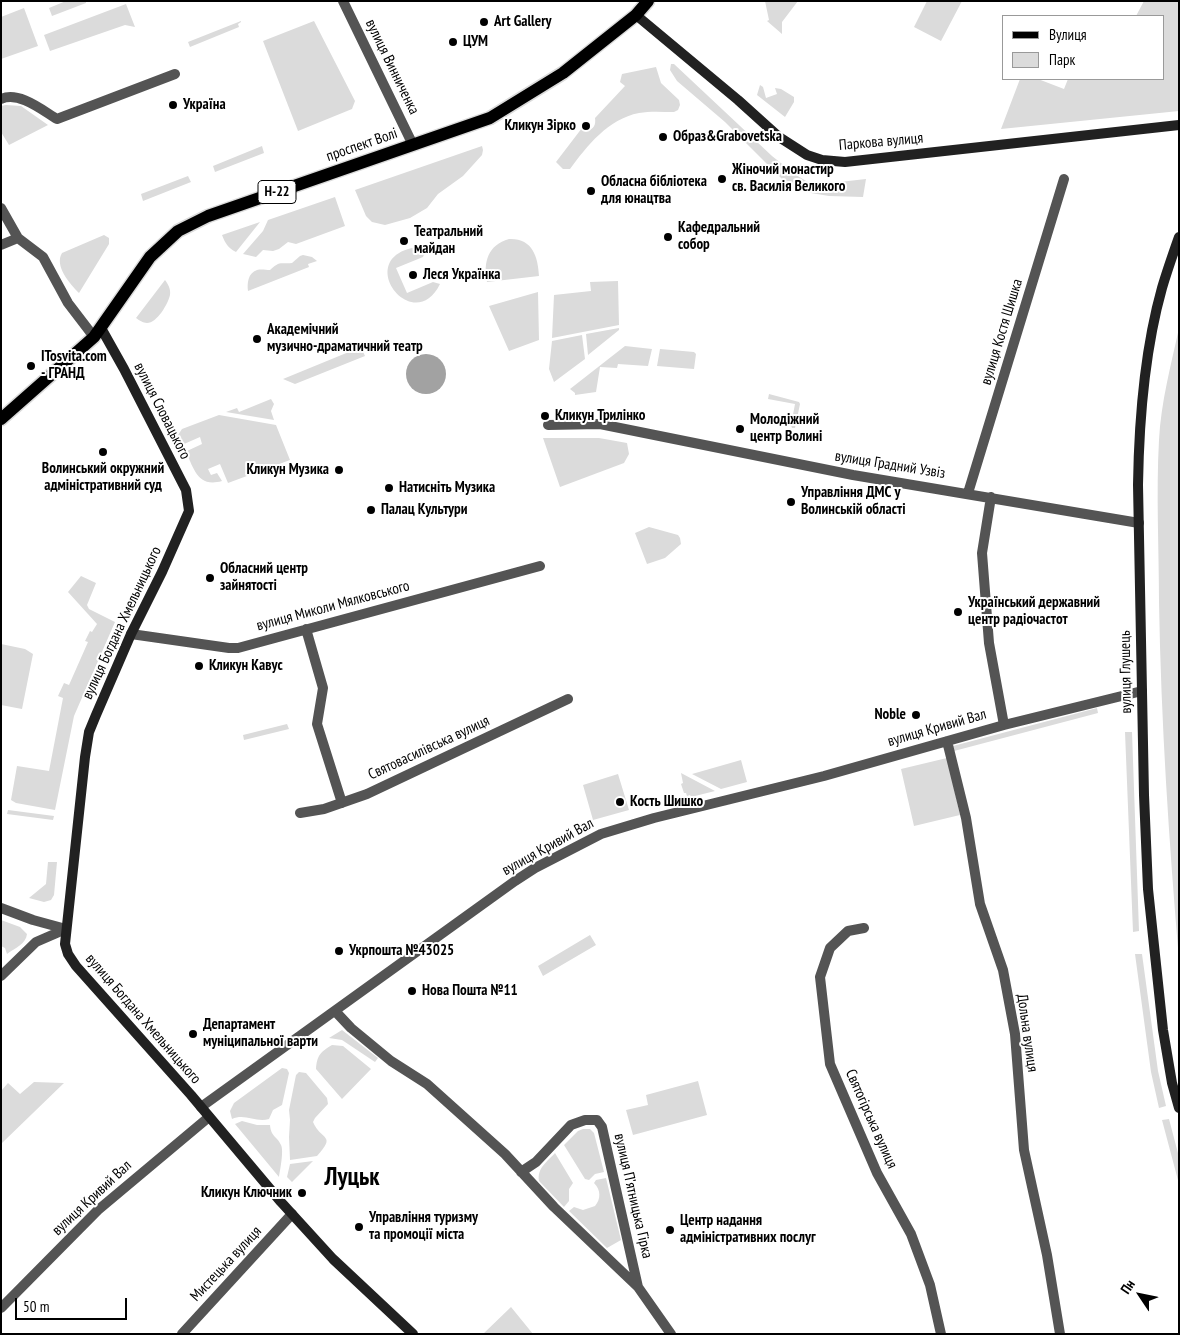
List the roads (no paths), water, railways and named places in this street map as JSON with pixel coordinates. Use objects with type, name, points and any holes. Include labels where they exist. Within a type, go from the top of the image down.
[{"type":"main road","name":"проспект Волі","points":[[98,332],[150,257],[178,232],[208,216],[490,118],[563,74],[636,15],[648,1]]},
{"type":"main road","name":"Паркова вулиця","points":[[636,15],[738,100],[778,137],[807,155],[822,160],[845,162],[1179,125]]},
{"type":"main road","name":"вулиця Глушець","points":[[1179,238],[1162,289],[1148,358],[1138,433],[1138,523],[1148,889],[1163,1030],[1172,1083],[1179,1108]]},
{"type":"main road","name":"Н-22","points":[[1,419],[98,332]]},
{"type":"main road","name":"вулиця Словацького","points":[[98,332],[124,369],[186,490],[189,511]]},
{"type":"main road","name":"вулиця Богдана Хмельницького","points":[[189,511],[162,572],[131,634],[89,732],[65,944],[68,954],[76,966],[201,1107],[292,1214],[333,1259],[413,1334]]},
{"type":"street","name":"вулиця Винниченка","points":[[343,1],[414,145]]},
{"type":"street","points":[[1,99],[6,97],[25,100],[57,119],[175,74]]},
{"type":"street","name":"вулиця Костя Шишка","points":[[968,493],[1064,180]]},
{"type":"street","name":"вулиця Словацького","points":[[1,208],[18,238],[44,257],[68,303],[98,332]]},
{"type":"street","points":[[1,245],[18,238]]},
{"type":"street","name":"вулиця Градний Узвіз","points":[[548,425],[600,424],[834,471],[1138,523]]},
{"type":"street","points":[[991,498],[982,553],[989,644],[1004,725]]},
{"type":"street","name":"вулиця Миколи Мялковського","points":[[131,634],[238,648],[540,566]]},
{"type":"street","points":[[306,629],[323,688],[317,724],[342,803]]},
{"type":"street","name":"вулиця Кривий Вал","points":[[201,1107],[515,881],[535,868],[601,834],[654,818],[824,776],[1004,725],[1142,691]]},
{"type":"street","name":"Святовасилівська вулиця","points":[[300,813],[324,809],[367,794],[568,699]]},
{"type":"street","name":"Дольна вулиця","points":[[947,741],[966,818],[980,904],[1003,970],[1015,1034],[1024,1150],[1047,1255],[1060,1334]]},
{"type":"street","points":[[1,908],[33,920],[66,929]]},
{"type":"street","name":"Святогірська вулиця","points":[[864,928],[848,931],[830,948],[820,977],[830,1064],[877,1173],[911,1234],[930,1285],[942,1334]]},
{"type":"street","points":[[1,976],[36,942],[66,929]]},
{"type":"street","name":"вулиця Пʼятницька Гірка","points":[[335,1011],[351,1028],[391,1061],[427,1084],[506,1154],[554,1207],[638,1287],[671,1334]]},
{"type":"street","name":"вулиця Кривий Вал","points":[[1,1308],[95,1212],[209,1117]]},
{"type":"street","name":"вулиця Пʼятницька Гірка","points":[[521,1172],[536,1162],[571,1125],[585,1120],[597,1120],[602,1127],[638,1287]]},
{"type":"street","name":"Мистецька вулиця","points":[[182,1334],[292,1214]]},
{"type":"place","name":"Art Gallery","points":[[484,22]]},
{"type":"place","name":"ЦУМ","points":[[453,42]]},
{"type":"place","name":"Україна","points":[[173,105]]},
{"type":"place","name":"Кликун Зірко","points":[[586,126]]},
{"type":"place","name":"Образ&Grabovetska","points":[[663,137]]},
{"type":"place","name":"Жіночий монастир св. Василія Великого","points":[[722,179]]},
{"type":"place","name":"Обласна бібліотека для юнацтва","points":[[591,191]]},
{"type":"place","name":"Кафедральний собор","points":[[668,237]]},
{"type":"place","name":"Театральний майдан","points":[[404,241]]},
{"type":"place","name":"Леся Українка","points":[[413,275]]},
{"type":"place","name":"Академічний музично-драматичний театр","points":[[257,339]]},
{"type":"place","name":"ITosvita.com - ГРАНД","points":[[31,366]]},
{"type":"place","name":"Кликун Трилінко","points":[[545,416]]},
{"type":"place","name":"Молодіжний центр Волині","points":[[740,429]]},
{"type":"place","name":"Волинський окружний адміністративний суд","points":[[103,452]]},
{"type":"place","name":"Кликун Музика","points":[[339,470]]},
{"type":"place","name":"Натисніть Музика","points":[[389,488]]},
{"type":"place","name":"Управління ДМС у Волинській області","points":[[791,502]]},
{"type":"place","name":"Палац Культури","points":[[371,510]]},
{"type":"place","name":"Обласний центр зайнятості","points":[[210,578]]},
{"type":"place","name":"Український державний центр радіочастот","points":[[958,612]]},
{"type":"place","name":"Кликун Кавус","points":[[199,666]]},
{"type":"place","name":"Noble","points":[[916,715]]},
{"type":"place","name":"Кость Шишко","points":[[620,802]]},
{"type":"place","name":"Укрпошта №43025","points":[[339,951]]},
{"type":"place","name":"Нова Пошта №11","points":[[412,991]]},
{"type":"place","name":"Департамент муніципальної варти","points":[[193,1034]]},
{"type":"place","name":"Кликун Ключник","points":[[302,1193]]},
{"type":"place","name":"Управління туризму та промоції міста","points":[[359,1227]]},
{"type":"place","name":"Центр надання адміністративних послуг","points":[[670,1230]]},
{"type":"district","name":"Луцьк","points":[[352,1178]]}]
